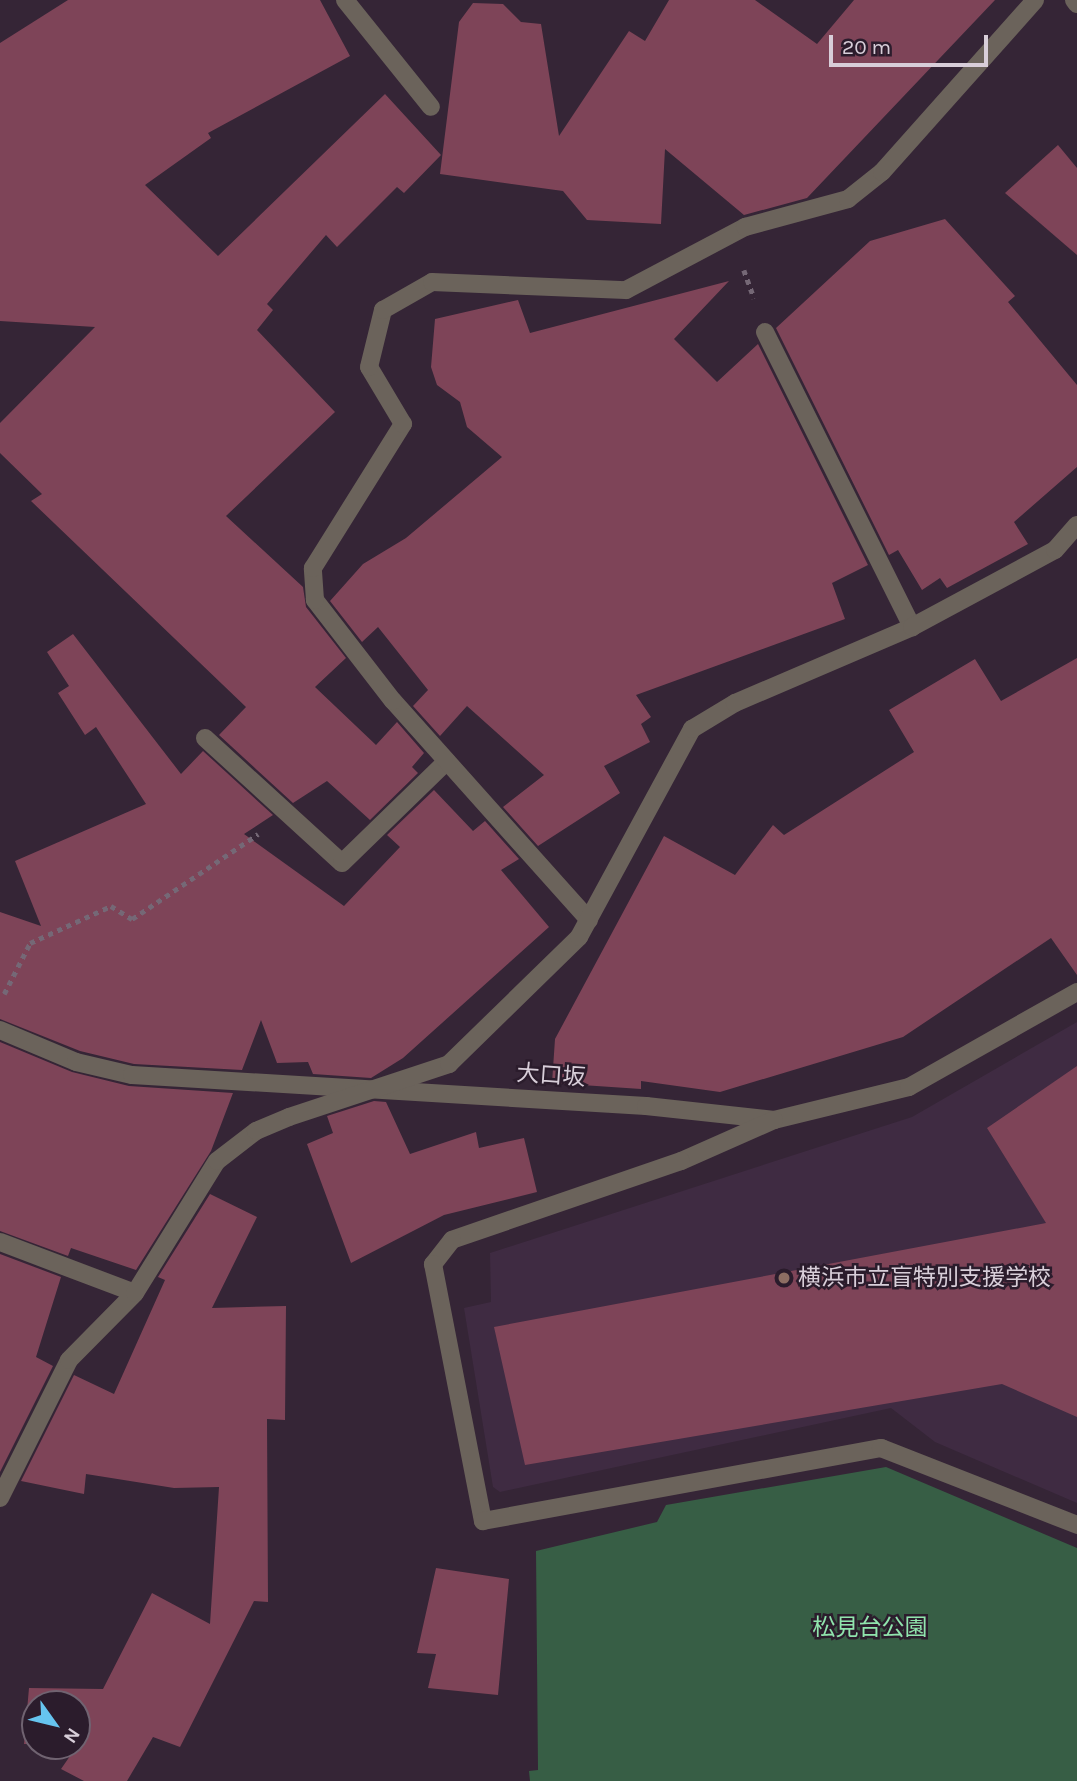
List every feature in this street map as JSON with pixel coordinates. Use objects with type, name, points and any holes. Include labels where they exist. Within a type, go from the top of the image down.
[{"type":"street","points":[[345,0],[431,107]]},
{"type":"street","points":[[589,920],[447,761],[315,600],[313,568],[403,424],[369,368],[383,310],[432,282],[626,290],[732,234],[848,199],[882,172],[1035,0]]},
{"type":"street","points":[[765,332],[912,626]]},
{"type":"street","points":[[0,1498],[69,1360],[135,1293],[216,1161],[256,1131],[449,1064],[579,937],[692,729],[735,704],[912,626],[1055,550],[1077,525]]},
{"type":"street","points":[[205,738],[342,863],[447,761]]},
{"type":"street","name":"大口坂","points":[[0,1030],[76,1062],[132,1075],[379,1089],[774,1120],[909,1087],[1077,992]]},
{"type":"street","points":[[774,1120],[681,1161],[452,1240],[433,1264],[484,1521],[881,1448],[1077,1525]]},
{"type":"street","points":[[0,1242],[135,1293]]},
{"type":"path","points":[[732,234],[765,332]]},
{"type":"path","points":[[0,1001],[30,943],[111,906],[132,919],[288,814]]},
{"type":"shaded area","name":"横浜市立盲特別支援学校","points":[[1077,1022],[1077,1503],[935,1442],[891,1408],[500,1492],[493,1487],[464,1308],[491,1302],[490,1253],[912,1117]]},
{"type":"green space","name":"松見台公園","points":[[886,1467],[1077,1548],[1077,1781],[530,1781],[529,1771],[538,1770],[536,1551],[657,1522],[666,1505]]},
{"type":"building","points":[[68,0],[320,0],[350,56],[208,133],[211,138],[145,185],[218,256],[385,94],[441,155],[404,193],[397,187],[337,247],[326,235],[267,304],[273,310],[257,330],[335,412],[226,516],[303,587],[306,607],[346,658],[315,687],[376,745],[397,722],[424,753],[412,767],[418,773],[370,820],[327,781],[293,803],[219,735],[246,707],[31,501],[42,494],[0,453],[0,423],[95,327],[0,321],[0,43]]},
{"type":"building","points":[[669,0],[755,0],[817,44],[854,0],[995,0],[807,198],[744,215],[665,149],[661,224],[587,220],[563,191],[440,174],[459,22],[473,3],[503,4],[521,22],[541,24],[559,136],[629,31],[645,41]]},
{"type":"building","points":[[1058,145],[1077,168],[1077,255],[1005,193]]},
{"type":"building","points":[[945,219],[1015,296],[1008,302],[1077,385],[1077,467],[1014,522],[1028,544],[947,588],[940,578],[922,590],[898,550],[889,555],[776,328],[870,241]]},
{"type":"building","points":[[729,281],[674,339],[717,382],[758,344],[868,565],[832,583],[845,619],[636,695],[651,717],[641,724],[650,742],[604,766],[620,793],[538,846],[503,807],[544,775],[467,706],[440,736],[413,706],[428,690],[378,627],[362,642],[330,601],[363,564],[406,538],[502,457],[467,427],[460,402],[437,385],[431,367],[435,319],[518,300],[530,333]]},
{"type":"building","points":[[73,634],[181,774],[203,751],[273,815],[244,834],[344,906],[400,847],[387,835],[434,790],[473,831],[485,821],[519,859],[501,870],[549,927],[403,1058],[371,1078],[313,1074],[308,1062],[277,1063],[261,1020],[242,1070],[134,1064],[80,1051],[0,1019],[0,912],[41,926],[15,861],[146,804],[96,727],[85,735],[58,693],[69,686],[47,652]]},
{"type":"building","points":[[1077,658],[1077,975],[1051,938],[903,1037],[720,1092],[641,1081],[641,1089],[552,1083],[555,1039],[664,836],[735,875],[773,825],[784,835],[914,752],[889,710],[975,659],[1001,701]]},
{"type":"building","points":[[0,1042],[72,1072],[129,1086],[233,1093],[211,1151],[136,1270],[71,1248],[68,1256],[0,1231]]},
{"type":"building","points":[[1077,1066],[1077,1417],[1002,1384],[525,1465],[494,1327],[1046,1223],[987,1128]]},
{"type":"building","points":[[374,1101],[386,1102],[410,1154],[476,1132],[479,1148],[524,1138],[537,1192],[444,1215],[351,1263],[307,1144],[333,1133],[327,1116]]},
{"type":"building","points":[[210,1194],[257,1217],[212,1308],[286,1306],[285,1420],[267,1419],[268,1602],[254,1601],[180,1747],[153,1737],[127,1781],[84,1781],[61,1769],[67,1760],[91,1760],[91,1690],[29,1688],[103,1689],[152,1593],[210,1624],[219,1487],[174,1488],[86,1474],[84,1494],[21,1481],[74,1375],[114,1394],[165,1280],[158,1277]]},
{"type":"building","points":[[0,1254],[61,1277],[36,1357],[53,1366],[0,1472]]},
{"type":"building","points":[[436,1568],[509,1579],[498,1695],[428,1688],[436,1654],[417,1653]]},
{"type":"place","name":"横浜市立盲特別支援学校","points":[[784,1278]]}]
